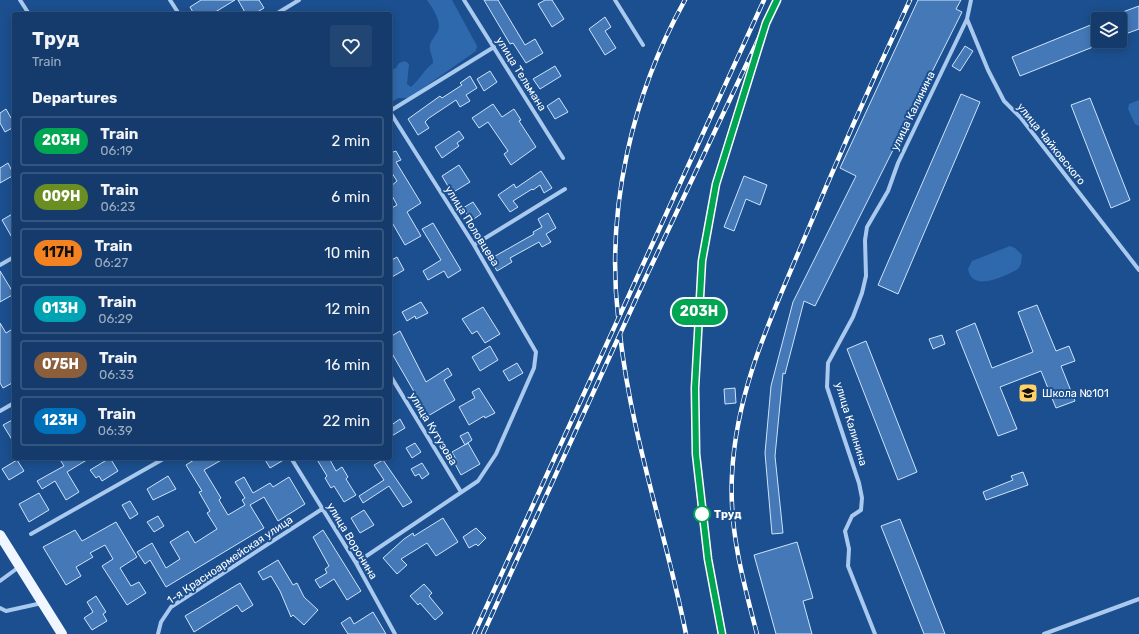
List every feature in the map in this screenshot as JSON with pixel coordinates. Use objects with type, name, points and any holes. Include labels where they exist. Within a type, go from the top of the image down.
[{"type":"main road","points":[[0,535],[62,634]]},
{"type":"street","points":[[20,0],[28,12]]},
{"type":"street","points":[[170,0],[178,12]]},
{"type":"street","points":[[279,12],[299,0]]},
{"type":"street","name":"улица Тельмана","points":[[464,0],[564,158]]},
{"type":"street","points":[[615,0],[643,45]]},
{"type":"street","name":"улица Калинина","points":[[875,634],[848,566],[849,549],[845,530],[852,516],[861,510],[862,498],[859,483],[828,387],[828,364],[850,324],[862,293],[866,276],[865,240],[867,226],[888,191],[898,163],[967,19],[971,0]]},
{"type":"street","name":"улица Чайковского","points":[[967,19],[988,70],[1004,101],[1021,118],[1139,270]]},
{"type":"street","points":[[392,110],[494,47]]},
{"type":"street","name":"улица Половцева","points":[[392,114],[474,245],[536,352],[534,368],[496,454],[478,481],[461,492]]},
{"type":"street","points":[[474,245],[565,188]]},
{"type":"street","points":[[0,266],[12,258]]},
{"type":"street","name":"улица Кутузова","points":[[392,378],[461,492]]},
{"type":"street","points":[[0,411],[12,404]]},
{"type":"street","points":[[31,534],[161,460]]},
{"type":"street","name":"улица Воронина","points":[[292,460],[356,563],[394,634]]},
{"type":"street","points":[[356,563],[461,492]]},
{"type":"street","name":"1-я Красноармейская улица","points":[[158,634],[161,622],[171,607],[322,509]]},
{"type":"street","points":[[0,581],[19,566]]},
{"type":"street","points":[[1044,634],[1139,599]]},
{"type":"street","points":[[0,608],[6,611],[42,603]]},
{"type":"shaded area","points":[[427,0],[452,0],[477,46],[476,51],[409,98],[398,98],[392,102],[392,69],[396,68],[399,63],[405,61],[409,64],[407,84],[411,87],[433,63],[430,45],[439,26],[437,17]]},
{"type":"shaded area","points":[[1139,100],[1139,126],[1135,124],[1128,109],[1129,104]]},
{"type":"shaded area","points":[[1010,246],[1015,248],[1022,255],[1021,264],[1018,269],[990,281],[976,280],[971,276],[968,269],[972,261]]},
{"type":"building","points":[[201,0],[235,0],[215,12],[193,12],[190,7]]},
{"type":"building","points":[[238,0],[259,0],[264,8],[257,12],[245,12]]},
{"type":"building","points":[[484,0],[498,0],[525,45],[535,39],[543,53],[526,63],[513,43],[510,44]]},
{"type":"building","points":[[545,0],[552,0],[564,19],[552,27],[538,4]]},
{"type":"building","points":[[918,0],[961,0],[956,9],[962,12],[815,306],[804,301],[785,374],[783,373],[775,456],[783,533],[772,534],[765,453],[771,386],[793,302],[856,176],[840,168]]},
{"type":"building","points":[[1139,6],[1139,29],[1127,33],[1127,12],[1123,12]]},
{"type":"building","points":[[605,17],[611,27],[605,31],[616,48],[605,55],[589,29]]},
{"type":"building","points":[[1091,25],[1091,48],[1020,76],[1012,57]]},
{"type":"building","points":[[965,46],[973,51],[960,71],[952,66]]},
{"type":"building","points":[[555,66],[561,76],[540,89],[533,79]]},
{"type":"building","points":[[490,71],[497,82],[484,91],[477,79]]},
{"type":"building","points":[[470,76],[477,88],[466,95],[470,101],[460,107],[456,100],[429,118],[425,122],[429,128],[418,135],[408,119],[440,96],[442,98],[462,85],[460,83]]},
{"type":"building","points":[[961,94],[980,102],[898,294],[878,285]]},
{"type":"building","points":[[559,98],[568,112],[555,119],[547,106]]},
{"type":"building","points":[[1090,98],[1130,200],[1111,208],[1071,105]]},
{"type":"building","points":[[493,104],[502,117],[514,109],[521,120],[519,121],[536,147],[511,165],[504,154],[508,151],[488,122],[479,128],[472,118]]},
{"type":"building","points":[[6,109],[12,118],[12,128],[5,132],[0,123],[0,113]]},
{"type":"building","points":[[459,131],[464,138],[457,143],[459,146],[442,158],[435,147]]},
{"type":"building","points":[[396,151],[401,160],[396,162],[421,203],[407,212],[421,236],[405,245],[392,222],[392,208],[397,205],[392,196],[392,185],[397,181],[392,173],[392,152]]},
{"type":"building","points":[[8,163],[12,171],[12,176],[0,183],[0,168]]},
{"type":"building","points":[[459,165],[470,182],[452,193],[442,176]]},
{"type":"building","points":[[541,171],[552,188],[544,193],[540,185],[533,190],[532,189],[513,201],[518,207],[510,212],[498,195],[514,184],[516,188]]},
{"type":"building","points":[[744,176],[767,185],[760,205],[746,199],[734,231],[724,227]]},
{"type":"building","points":[[473,202],[481,214],[471,221],[463,208]]},
{"type":"building","points":[[548,213],[556,228],[546,234],[551,242],[542,247],[539,242],[510,258],[512,262],[497,271],[490,259],[534,234],[533,232],[542,227],[538,219]]},
{"type":"building","points":[[12,214],[12,238],[2,220]]},
{"type":"building","points":[[433,223],[461,270],[448,278],[444,271],[428,280],[423,271],[441,260],[422,229]]},
{"type":"building","points":[[397,257],[404,270],[392,277],[392,260]]},
{"type":"building","points":[[0,271],[12,291],[12,295],[0,302]]},
{"type":"building","points":[[421,302],[428,313],[416,319],[415,316],[407,321],[402,312]]},
{"type":"building","points":[[1037,305],[1056,351],[1069,346],[1075,361],[1061,366],[1075,401],[1056,408],[1041,371],[1000,387],[1017,429],[998,436],[956,331],[975,323],[992,368],[1033,352],[1018,312]]},
{"type":"building","points":[[483,307],[500,334],[485,343],[477,331],[472,334],[462,319]]},
{"type":"building","points":[[0,323],[6,333],[12,329],[12,383],[3,388],[0,383]]},
{"type":"building","points":[[400,331],[426,382],[448,368],[452,375],[444,380],[455,400],[428,416],[392,353],[392,336]]},
{"type":"building","points":[[942,335],[945,344],[933,349],[929,339]]},
{"type":"building","points":[[866,341],[917,472],[898,480],[847,349]]},
{"type":"building","points":[[490,346],[498,360],[480,371],[472,357]]},
{"type":"building","points":[[517,363],[523,373],[509,381],[503,371]]},
{"type":"building","points":[[479,388],[495,413],[485,418],[484,416],[469,425],[459,407],[475,398],[472,392]]},
{"type":"building","points":[[735,388],[736,403],[725,404],[724,389]]},
{"type":"building","points":[[400,419],[405,428],[392,436],[392,425]]},
{"type":"building","points":[[12,420],[12,440],[3,425]]},
{"type":"building","points":[[468,432],[472,440],[465,445],[460,436]]},
{"type":"building","points":[[415,443],[421,452],[412,458],[406,448]]},
{"type":"building","points":[[468,443],[480,464],[461,475],[454,462],[457,461],[452,452]]},
{"type":"building","points":[[17,460],[24,471],[9,480],[2,469]]},
{"type":"building","points":[[60,460],[87,460],[67,472],[79,492],[66,500],[55,481],[42,489],[37,481],[64,466]]},
{"type":"building","points":[[107,460],[111,460],[118,471],[102,481],[99,476],[96,478],[90,470]]},
{"type":"building","points":[[194,460],[222,460],[204,470],[221,498],[219,500],[228,515],[245,505],[242,500],[245,498],[235,482],[244,477],[253,493],[270,483],[273,487],[289,477],[305,504],[278,521],[264,497],[250,505],[264,528],[166,587],[150,560],[145,564],[137,552],[152,543],[166,568],[180,559],[170,542],[188,531],[195,543],[217,529],[207,513],[210,511],[199,492],[202,491],[186,465]]},
{"type":"building","points":[[265,460],[284,460],[270,468]]},
{"type":"building","points":[[317,460],[330,460],[336,471],[342,467],[348,477],[346,479],[356,495],[344,502],[334,486],[331,488],[325,478],[327,476]]},
{"type":"building","points":[[383,460],[412,502],[403,507],[389,486],[363,503],[359,496],[384,480],[374,465]]},
{"type":"building","points":[[422,463],[429,474],[422,479],[419,474],[415,476],[411,469]]},
{"type":"building","points":[[1023,472],[1028,485],[986,500],[983,492],[1013,480],[1011,476]]},
{"type":"building","points":[[168,476],[176,489],[153,500],[147,489]]},
{"type":"building","points":[[39,493],[49,510],[29,522],[19,504]]},
{"type":"building","points":[[130,501],[138,514],[130,519],[122,505]]},
{"type":"building","points":[[364,510],[374,525],[360,533],[351,518]]},
{"type":"building","points":[[158,516],[164,526],[154,532],[147,522]]},
{"type":"building","points":[[443,518],[458,542],[436,556],[427,543],[401,559],[407,565],[397,574],[383,558],[413,533],[414,536]]},
{"type":"building","points":[[900,519],[945,634],[924,634],[881,526]]},
{"type":"building","points":[[116,522],[137,557],[120,568],[131,586],[139,582],[146,593],[127,605],[102,566],[113,559],[105,545],[90,553],[93,557],[76,567],[81,576],[66,585],[43,547],[75,530],[82,541]]},
{"type":"building","points":[[476,528],[486,538],[478,546],[476,544],[469,548],[463,537]]},
{"type":"building","points":[[323,530],[361,591],[347,600],[334,579],[320,588],[315,580],[327,573],[325,569],[329,566],[313,537]]},
{"type":"building","points":[[797,542],[813,598],[803,601],[812,634],[776,634],[754,555]]},
{"type":"building","points":[[278,560],[293,585],[297,583],[304,597],[318,610],[304,625],[293,615],[291,617],[280,591],[271,576],[263,580],[258,572]]},
{"type":"building","points":[[240,583],[253,605],[242,612],[237,605],[194,632],[185,616]]},
{"type":"building","points":[[424,584],[432,593],[429,596],[443,613],[435,620],[420,603],[418,605],[410,596]]},
{"type":"building","points":[[96,596],[106,612],[103,614],[107,621],[92,630],[84,618],[93,612],[87,602]]},
{"type":"building","points":[[373,612],[386,634],[348,634],[341,623],[350,617],[354,624]]},
{"type":"railway","points":[[618,316],[615,275],[616,234],[620,194],[627,153],[637,113],[650,74],[666,36],[685,0]]},
{"type":"railway","points":[[474,634],[764,0]]},
{"type":"railway","points":[[765,27],[777,0]]},
{"type":"railway","points":[[757,634],[742,575],[733,516],[732,475],[740,414],[756,356],[778,300],[841,152],[910,0]]},
{"type":"railway","points":[[483,634],[646,277],[766,23]]},
{"type":"railway","points":[[722,634],[707,557],[699,479],[696,400],[698,321],[704,252],[712,201],[725,151],[757,54]]},
{"type":"railway","points":[[620,334],[625,372],[640,447],[686,634]]},
{"type":"train","name":"203Н","points":[[722,634],[708,559],[696,454],[695,388],[702,261],[716,184],[766,23],[777,0]]},
{"type":"place","name":"Школа №101","points":[[1028,393]]},
{"type":"place","name":"Труд","points":[[702,514]]}]
